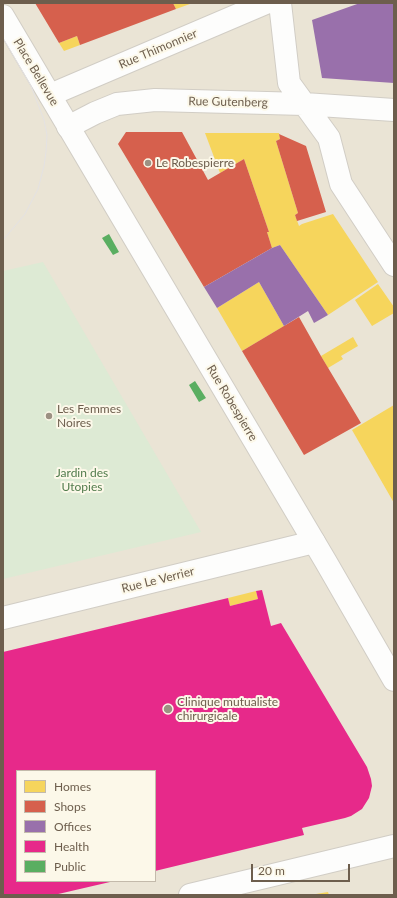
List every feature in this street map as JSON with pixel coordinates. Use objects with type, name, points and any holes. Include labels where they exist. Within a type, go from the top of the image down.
[{"type":"street","name":"Rue Thimonnier","points":[[50,95],[266,3]]},
{"type":"street","points":[[280,3],[289,83],[329,138],[341,184],[394,264]]},
{"type":"street","name":"Place Bellevue","points":[[3,16],[68,127]]},
{"type":"street","name":"Rue Gutenberg","points":[[68,127],[95,113],[117,104],[162,100],[304,104],[394,110]]},
{"type":"street","name":"Rue Robespierre","points":[[68,127],[394,680]]},
{"type":"street","name":"Rue Le Verrier","points":[[3,618],[314,542]]},
{"type":"street","points":[[190,895],[394,846]]},
{"type":"shaded area","points":[[3,3],[394,3],[394,895],[3,895]]},
{"type":"green space","name":"Jardin des Utopies","points":[[43,262],[201,532],[3,579],[3,271]]},
{"type":"building: Homes","points":[[173,3],[189,3],[190,4],[176,9]]},
{"type":"building: Homes","points":[[77,36],[80,45],[64,51],[59,43]]},
{"type":"building: Homes","points":[[205,133],[279,133],[280,139],[276,141],[298,213],[295,215],[299,226],[333,214],[378,282],[328,315],[280,245],[272,248],[267,232],[269,232],[244,159],[220,173]]},
{"type":"building: Homes","points":[[259,282],[284,326],[242,351],[217,308]]},
{"type":"building: Homes","points":[[378,284],[394,307],[394,313],[372,326],[355,300]]},
{"type":"building: Homes","points":[[353,337],[358,346],[341,356],[343,359],[328,368],[321,356]]},
{"type":"building: Homes","points":[[394,405],[394,503],[352,430]]},
{"type":"building: Homes","points":[[256,591],[258,599],[230,606],[228,598]]},
{"type":"building: Homes","points":[[328,892],[329,895],[316,895],[316,894]]},
{"type":"building: Shops","points":[[35,3],[173,3],[176,9],[80,45],[77,36],[59,43]]},
{"type":"building: Shops","points":[[126,132],[182,132],[208,180],[244,159],[269,232],[267,232],[272,248],[204,287],[118,144]]},
{"type":"building: Shops","points":[[279,134],[306,146],[326,212],[297,221],[295,215],[298,213],[276,141],[280,139]]},
{"type":"building: Shops","points":[[299,317],[361,423],[304,455],[242,351]]},
{"type":"building: Offices","points":[[360,3],[394,3],[394,83],[322,78],[312,20]]},
{"type":"building: Offices","points":[[280,245],[328,315],[314,323],[308,311],[284,326],[259,282],[217,308],[204,287],[272,248]]},
{"type":"building: Health","name":"Clinique mutualiste chirurgicale","points":[[262,590],[271,626],[281,623],[367,767],[372,786],[369,798],[362,809],[345,818],[302,828],[304,835],[156,871],[156,770],[16,770],[16,882],[110,882],[54,895],[3,895],[3,652],[228,598],[230,606],[258,599],[256,591]]},
{"type":"building: Public","points":[[109,234],[119,252],[113,255],[102,238]]},
{"type":"building: Public","points":[[195,381],[206,398],[199,402],[189,385]]},
{"type":"tram line","points":[[3,38],[31,86],[44,120],[47,135],[44,166],[38,189],[25,214],[3,240]]},
{"type":"place","name":"Le Robespierre","points":[[148,163]]},
{"type":"place","name":"Les Femmes Noires","points":[[49,416]]},
{"type":"place","name":"Clinique mutualiste chirurgicale","points":[[168,709]]}]
